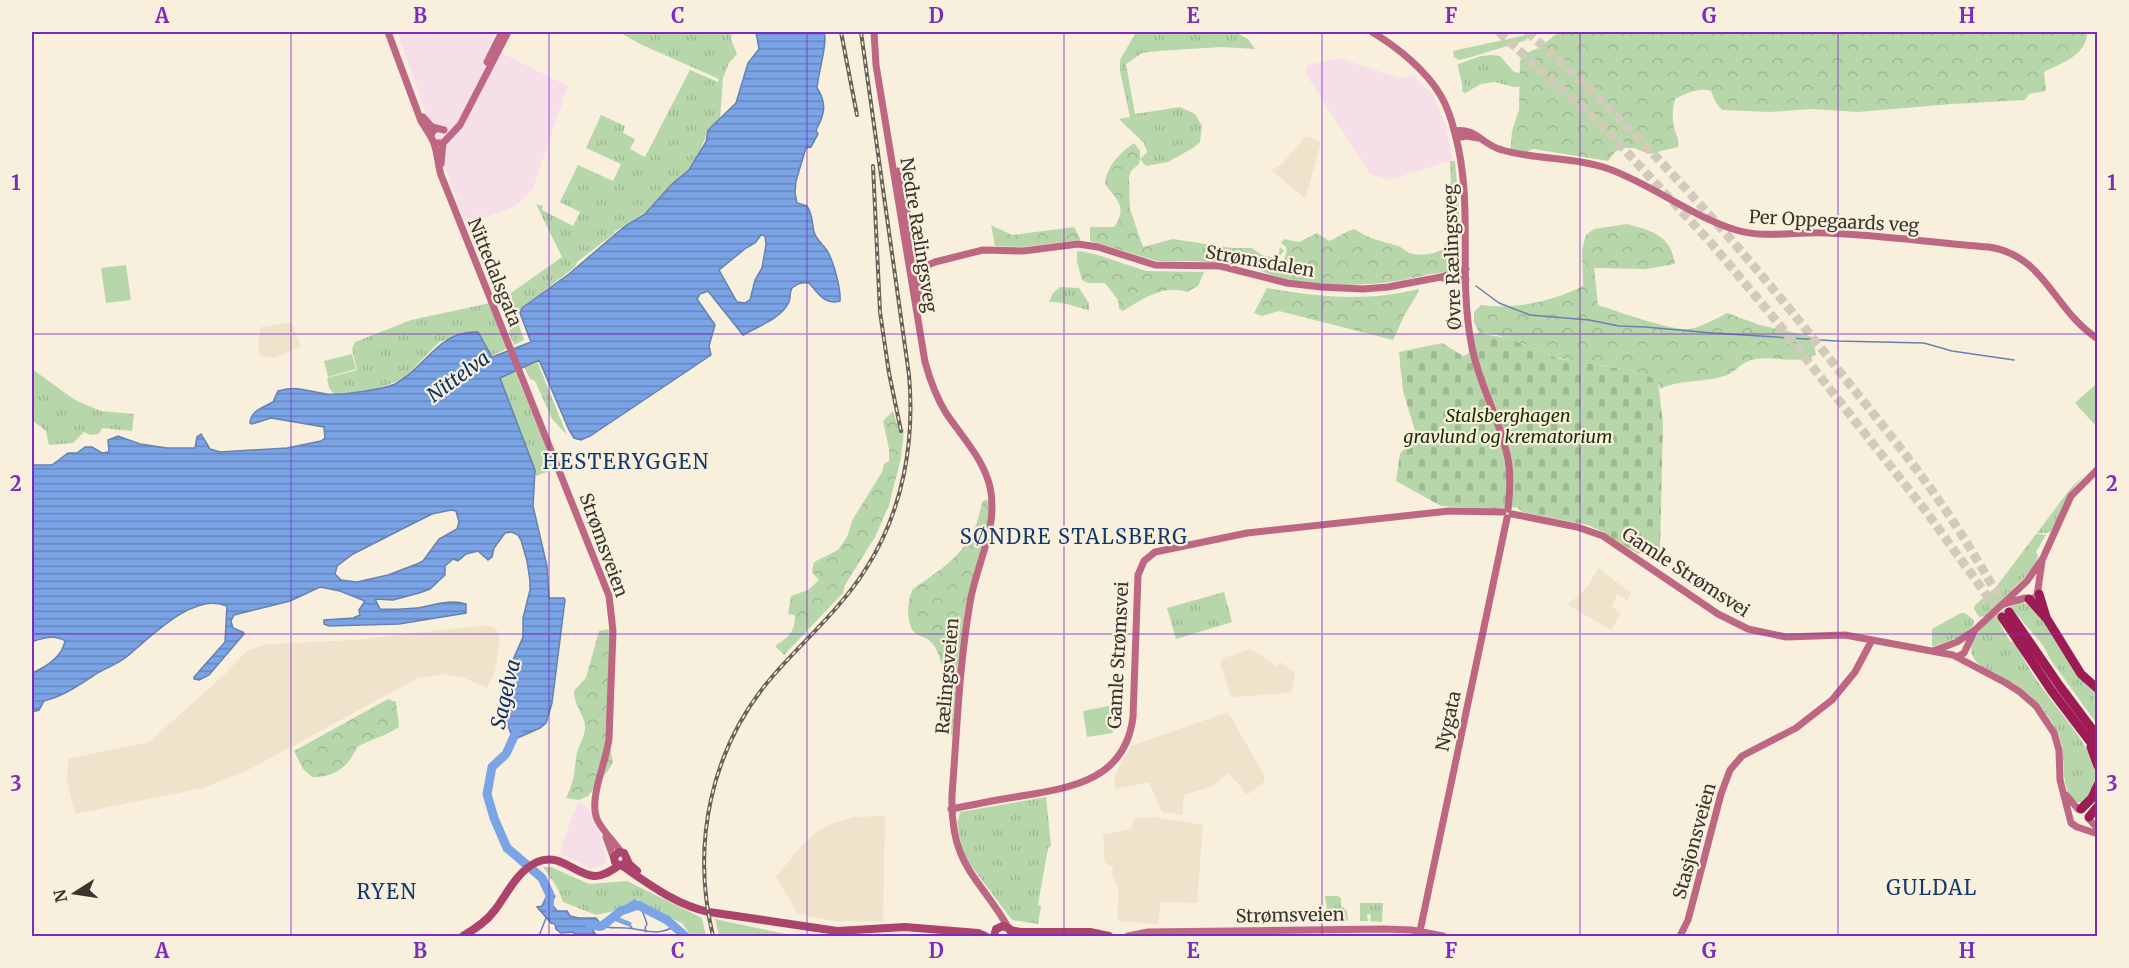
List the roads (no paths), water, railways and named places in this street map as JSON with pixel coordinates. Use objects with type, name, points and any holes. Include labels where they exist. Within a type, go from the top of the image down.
[{"type":"highway","points":[[2039,590],[2047,619]]},
{"type":"highway","points":[[2027,599],[2047,619],[2077,669],[2097,689]]},
{"type":"highway","points":[[2005,611],[2097,736]]},
{"type":"highway","points":[[2005,611],[2051,690],[2097,752]]},
{"type":"highway","points":[[2072,704],[2097,728]]},
{"type":"highway","points":[[2087,739],[2097,766]]},
{"type":"highway","points":[[2080,809],[2092,798],[2097,785]]},
{"type":"highway","points":[[2089,818],[2097,806]]},
{"type":"main road","name":"Nittedalsgata","points":[[388,32],[421,121],[433,140],[440,172],[523,382]]},
{"type":"main road","points":[[475,92],[502,32]]},
{"type":"main road","points":[[464,114],[457,122],[432,132],[433,140],[445,141],[458,128],[508,32]]},
{"type":"main road","name":"Nedre Rælingsveg","points":[[875,32],[877,74],[890,143],[907,207],[925,362],[935,393],[968,444]]},
{"type":"main road","name":"Øvre Rælingsveg","points":[[1372,32],[1399,50],[1435,87],[1444,101],[1455,135],[1463,169],[1465,191],[1468,321],[1474,356],[1508,458],[1510,475],[1508,513]]},
{"type":"main road","name":"Nittedalsgata","points":[[418,109],[428,123],[440,129]]},
{"type":"main road","points":[[440,129],[447,135],[445,141]]},
{"type":"main road","name":"Per Oppegaards veg","points":[[1455,135],[1479,138],[1492,147],[1508,152],[1577,161],[1611,170],[1713,221],[1747,233],[1842,233],[2006,251],[2036,270],[2067,312],[2082,328],[2097,339]]},
{"type":"main road","name":"Nittedalsgata","points":[[440,172],[445,141]]},
{"type":"main road","name":"Strømsdalen","points":[[914,266],[983,250],[1023,251],[1077,244],[1098,247],[1155,265],[1220,266],[1281,282],[1303,285],[1376,289],[1441,278],[1466,269]]},
{"type":"main road","name":"Strømsdalen","points":[[1441,278],[1466,280]]},
{"type":"main road","name":"Strømsveien","points":[[523,382],[598,565],[612,609],[609,744],[594,802],[596,817],[619,862]]},
{"type":"main road","name":"Rælingsveien","points":[[968,444],[980,460],[987,477],[992,511],[987,544],[973,585],[967,623],[951,809],[953,830],[960,856],[1010,931]]},
{"type":"main road","points":[[2005,611],[2043,558],[2071,496],[2097,469]]},
{"type":"main road","name":"Gamle Strømsvei","points":[[951,809],[1063,789],[1102,772],[1119,757],[1129,738],[1133,717],[1138,575],[1142,564],[1152,554],[1251,532],[1449,511],[1508,513],[1577,527],[1603,536],[1718,614],[1748,629],[1786,637],[1839,634],[1955,656],[2020,692],[2044,716],[2058,746],[2060,774],[2070,818]]},
{"type":"main road","name":"Nygata","points":[[1420,932],[1508,513]]},
{"type":"main road","points":[[1934,651],[1955,643],[2027,599],[2035,598],[2039,590],[2043,558]]},
{"type":"main road","points":[[2027,581],[2032,581],[2039,590]]},
{"type":"main road","points":[[2021,588],[2027,599]]},
{"type":"main road","points":[[1955,643],[1950,650],[1955,656],[1961,656],[1975,630]]},
{"type":"main road","name":"Stasjonsveien","points":[[1680,936],[1688,920],[1721,794],[1730,770],[1746,753],[1796,728],[1826,706],[1851,679],[1872,640]]},
{"type":"main road","points":[[1955,643],[1961,643],[1976,668]]},
{"type":"main road","points":[[2064,792],[2080,809],[2086,812],[2097,831]]},
{"type":"main road","points":[[2080,809],[2073,811],[2070,818],[2074,826],[2097,831]]},
{"type":"main road","points":[[2082,828],[2089,818]]},
{"type":"main road","name":"Strømsveien","points":[[604,831],[621,852]]},
{"type":"main road","points":[[621,852],[616,854],[619,862],[681,904],[702,911],[815,929],[849,932],[912,927],[981,935],[996,932],[1004,926],[1010,931],[1020,932],[1090,932],[1109,936]]},
{"type":"main road","points":[[463,936],[488,918],[519,875],[532,865],[554,860],[587,873],[619,862]]},
{"type":"main road","name":"Rælingsveien","points":[[995,909],[996,932]]},
{"type":"main road","name":"Strømsveien","points":[[1128,936],[1384,929],[1443,936]]},
{"type":"water","name":"Nittelva","points":[[756,32],[824,32],[824,50],[817,88],[822,99],[823,114],[816,130],[818,134],[811,147],[806,148],[796,181],[795,193],[797,203],[809,209],[815,235],[826,249],[835,269],[840,301],[826,300],[809,283],[798,284],[792,288],[789,302],[781,313],[743,335],[708,291],[700,294],[697,299],[715,325],[709,346],[711,355],[581,440],[574,438],[569,430],[539,360],[500,378],[535,470],[533,506],[547,566],[549,598],[564,598],[565,600],[552,703],[546,723],[513,740],[504,714],[505,678],[523,637],[523,618],[530,590],[527,561],[521,540],[512,532],[505,533],[488,560],[478,551],[466,554],[458,561],[453,559],[445,566],[445,575],[430,589],[393,600],[375,599],[380,609],[418,608],[454,602],[466,604],[466,613],[399,624],[329,626],[324,624],[324,620],[353,618],[360,615],[359,610],[365,601],[340,591],[320,587],[290,601],[234,615],[231,621],[233,628],[244,634],[209,675],[199,680],[194,677],[225,642],[227,606],[214,603],[200,605],[172,619],[121,660],[64,694],[44,701],[39,710],[32,712],[32,673],[48,665],[57,657],[65,641],[53,637],[32,642],[32,465],[52,465],[68,453],[77,453],[85,447],[92,447],[102,453],[109,452],[108,440],[118,436],[140,444],[167,448],[195,448],[197,437],[201,434],[210,449],[220,452],[287,448],[321,441],[325,438],[324,427],[271,418],[252,424],[251,419],[258,410],[273,402],[278,391],[286,389],[342,394],[395,384],[406,377],[442,343],[464,333],[478,332],[492,357],[531,342],[520,313],[522,308],[569,274],[625,226],[645,214],[672,184],[689,170],[706,142],[708,130],[736,103],[748,63],[759,49]],"holes":[[[761,235],[765,236],[766,245],[762,268],[755,280],[750,300],[745,303],[737,302],[719,270],[755,243]],[[456,511],[459,522],[457,529],[439,539],[423,561],[388,575],[357,582],[341,580],[335,574],[337,566],[353,554],[432,514]]]},
{"type":"water","points":[[547,895],[555,896],[551,903],[557,911],[567,911],[570,916],[579,918],[596,918],[600,923],[600,930],[593,931],[597,936],[576,936],[573,932],[561,933],[556,929],[555,924],[551,923],[537,907],[542,906]]},
{"type":"waterway","points":[[1476,286],[1499,303],[1530,315],[1589,320],[1619,326],[1712,333],[1837,341],[1924,343],[1952,351],[2014,360]]},
{"type":"waterway","name":"Sagelva","points":[[517,730],[506,754],[492,767],[487,794],[507,848],[542,878],[550,895],[549,908]]},
{"type":"waterway","name":"Sagelva","points":[[630,905],[635,902]]},
{"type":"waterway","name":"Sagelva","points":[[590,925],[602,926],[621,911],[638,905],[667,920],[685,936]]},
{"type":"waterway","points":[[641,907],[647,924],[646,932]]},
{"type":"waterway","points":[[539,936],[546,918]]},
{"type":"waterway","points":[[614,918],[629,924]]},
{"type":"waterway","points":[[629,924],[632,928]]},
{"type":"waterway","points":[[602,926],[655,932],[674,927]]},
{"type":"tunnel","points":[[1499,32],[1609,133],[1712,244],[1778,323],[1925,510],[2001,615]]},
{"type":"tunnel","points":[[1527,32],[1652,152],[1767,282],[1904,452],[1958,528],[2007,610]]},
{"type":"railway","points":[[841,32],[857,115]]},
{"type":"railway","points":[[713,936],[704,867],[711,799],[720,767],[751,705],[772,677],[846,597],[867,567],[890,522],[904,475],[910,425],[909,375],[861,32]]},
{"type":"railway","points":[[873,166],[880,312],[901,431]]},
{"type":"district","name":"HESTERYGGEN","points":[[626,461]]},
{"type":"district","name":"SØNDRE STALSBERG","points":[[1074,536]]},
{"type":"district","name":"GULDAL","points":[[1932,887]]},
{"type":"district","name":"RYEN","points":[[387,891]]},
{"type":"park label","name":"Stalsberghagen gravlund og krematorium","points":[[1508,425]]}]
